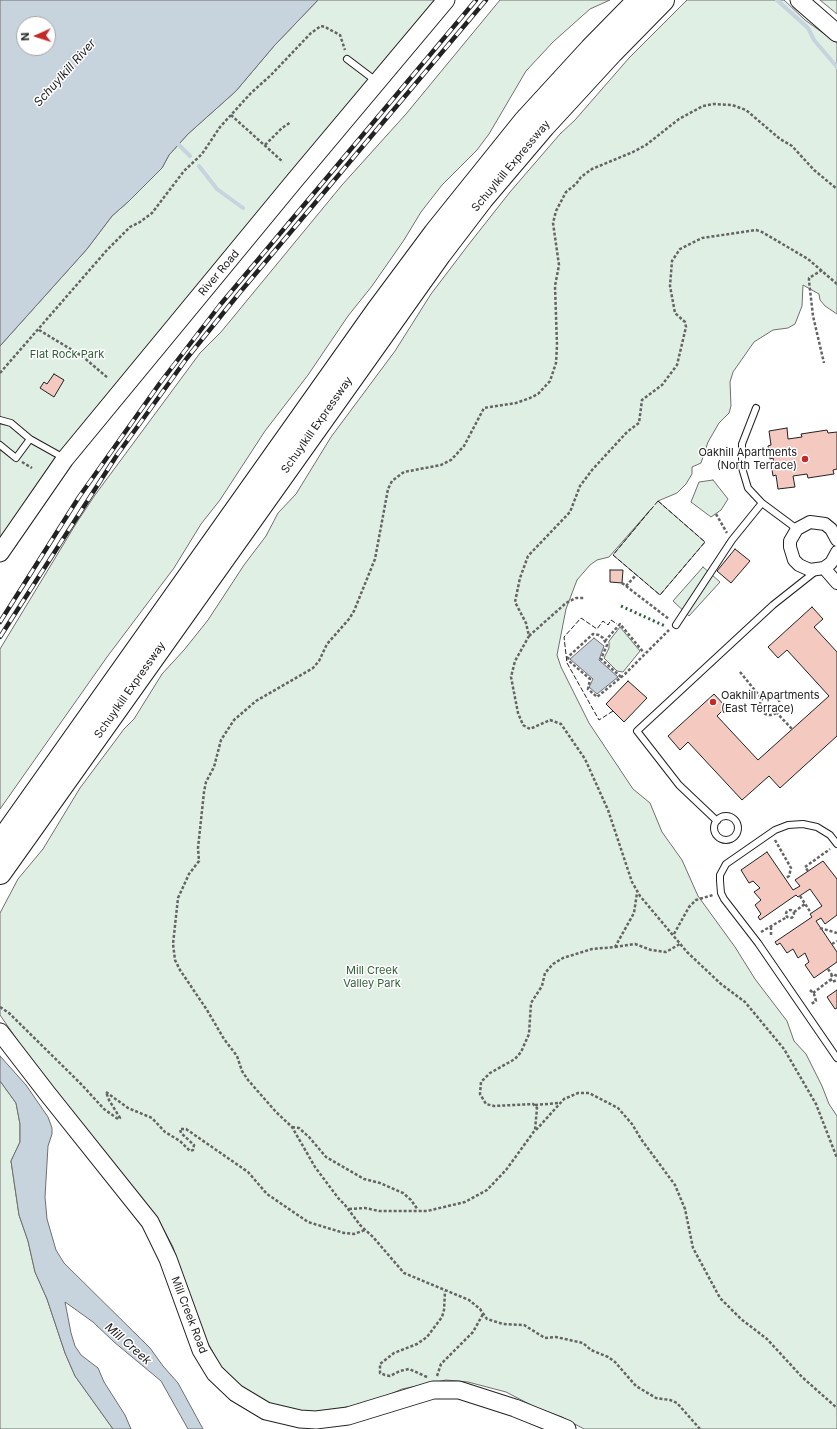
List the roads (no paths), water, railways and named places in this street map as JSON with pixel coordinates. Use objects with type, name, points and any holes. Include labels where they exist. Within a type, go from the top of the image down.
[{"type":"highway","name":"Schuylkill Expressway","points":[[0,843],[377,311],[435,233],[494,158],[535,111],[639,0]]},
{"type":"highway","name":"Schuylkill Expressway","points":[[1,872],[440,254],[482,199],[539,132],[612,52],[663,0]]},
{"type":"street","name":"River Road","points":[[0,553],[65,459],[446,0]]},
{"type":"street","points":[[799,0],[837,33]]},
{"type":"street","points":[[837,540],[834,527],[818,522],[803,524],[796,529],[790,541],[791,554],[794,560],[804,568],[821,569],[830,563],[837,552]]},
{"type":"street","points":[[821,569],[837,583]]},
{"type":"street","name":"Mill Creek Road","points":[[0,1032],[150,1222],[168,1259],[201,1350],[215,1372],[236,1393],[266,1411],[300,1420],[316,1420],[348,1416],[435,1386],[471,1392],[567,1429]]},
{"type":"lane","points":[[347,59],[378,82]]},
{"type":"lane","points":[[756,408],[742,444],[742,468],[748,488],[762,503],[796,529]]},
{"type":"lane","points":[[0,420],[11,423],[30,439],[65,459]]},
{"type":"lane","points":[[0,445],[16,458],[30,439]]},
{"type":"lane","points":[[676,625],[732,540],[762,503]]},
{"type":"lane","points":[[717,821],[679,785],[637,731],[773,605],[821,569]]},
{"type":"lane","points":[[837,844],[830,835],[817,827],[803,824],[788,825],[771,833],[726,864],[720,875],[721,893],[758,943],[837,1058]]},
{"type":"water","name":"Schuylkill River","points":[[0,0],[318,0],[274,46],[236,91],[188,134],[169,155],[162,168],[112,216],[87,249],[0,346]]},
{"type":"water","points":[[594,638],[604,646],[599,660],[618,677],[597,694],[589,687],[593,679],[570,659]]},
{"type":"water","name":"Mill Creek","points":[[0,1056],[26,1085],[48,1117],[52,1128],[52,1134],[48,1146],[45,1197],[47,1219],[56,1250],[64,1263],[150,1348],[178,1383],[203,1429],[188,1429],[161,1381],[114,1342],[93,1322],[65,1302],[75,1346],[81,1355],[98,1368],[104,1382],[125,1415],[131,1429],[113,1429],[75,1376],[65,1353],[47,1299],[35,1272],[28,1241],[19,1215],[11,1161],[20,1142],[20,1124],[16,1103],[0,1081]]},
{"type":"waterway","points":[[777,0],[808,28],[814,40],[837,67]]},
{"type":"waterway","points":[[175,141],[190,156]]},
{"type":"waterway","points":[[199,166],[217,189],[243,208]]},
{"type":"railway","points":[[0,622],[79,497],[160,383],[220,305],[476,0]]},
{"type":"railway","points":[[0,637],[117,455],[187,358],[241,291],[486,0]]},
{"type":"place","name":"Oakhill Apartments (North Terrace)","points":[[805,459]]},
{"type":"place","name":"Oakhill Apartments (East Terrace)","points":[[713,702]]},
{"type":"park label","name":"Flat Rock Park","points":[[67,355]]},
{"type":"park label","name":"Mill Creek Valley Park","points":[[372,977]]}]
